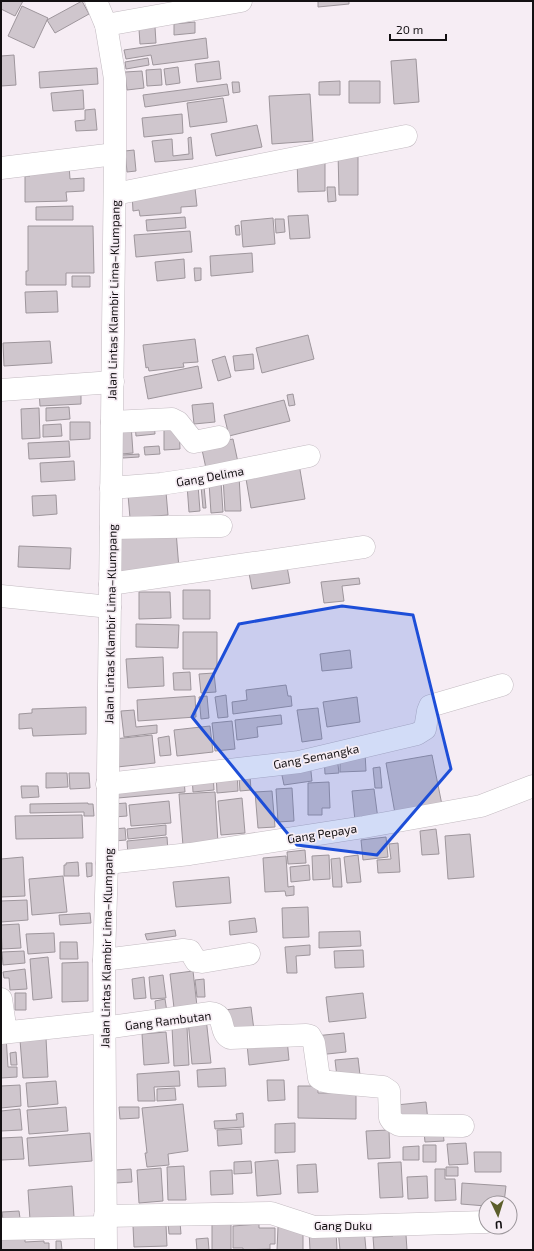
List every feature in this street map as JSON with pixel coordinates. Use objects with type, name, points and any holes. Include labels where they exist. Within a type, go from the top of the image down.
[{"type":"street","name":"Jalan Lintas Klambir Lima–Klumpang","points":[[97,1],[106,25],[115,79],[107,863],[104,960],[106,1250]]},
{"type":"street","points":[[106,25],[241,1]]},
{"type":"street","points":[[115,194],[406,136]]},
{"type":"street","points":[[1,168],[115,154]]},
{"type":"street","points":[[1,390],[112,382]]},
{"type":"street","points":[[112,422],[172,419],[178,422],[194,442],[219,437]]},
{"type":"street","name":"Gang Delima","points":[[111,488],[161,484],[201,478],[308,456]]},
{"type":"street","points":[[111,528],[221,526]]},
{"type":"street","points":[[110,584],[364,547]]},
{"type":"street","points":[[1,596],[110,607]]},
{"type":"street","name":"Gang Semangka","points":[[107,784],[299,762],[417,734],[425,729],[430,706],[502,686]]},
{"type":"street","name":"Gang Pepaya","points":[[107,863],[205,852],[364,827],[481,806],[533,786]]},
{"type":"street","points":[[104,960],[183,950],[190,951],[196,961],[202,962],[249,954]]},
{"type":"street","points":[[1,999],[3,1033],[104,1025]]},
{"type":"street","name":"Gang Rambutan","points":[[104,1025],[210,1013],[219,1016],[224,1032],[230,1038],[310,1036],[314,1043],[319,1078],[329,1082],[387,1088],[389,1091],[390,1118],[395,1124],[405,1126],[463,1126]]},
{"type":"street","name":"Gang Duku","points":[[1,1229],[105,1221],[271,1213],[314,1226],[478,1222]]},
{"type":"highlighted area","points":[[342,606],[413,615],[451,769],[377,855],[297,845],[192,717],[239,624]]},
{"type":"building","points":[[1,1],[23,1],[15,16],[1,9]]},
{"type":"building","points":[[82,1],[89,14],[55,33],[47,20]]},
{"type":"building","points":[[318,1],[349,1],[349,4],[318,7]]},
{"type":"building","points":[[22,6],[48,18],[34,48],[8,36]]},
{"type":"building","points":[[195,22],[195,33],[174,35],[174,24]]},
{"type":"building","points":[[155,27],[156,43],[140,44],[139,29]]},
{"type":"building","points":[[206,38],[208,58],[153,65],[151,55],[126,59],[124,50]]},
{"type":"building","points":[[14,55],[16,85],[1,86],[1,56]]},
{"type":"building","points":[[148,58],[149,65],[126,69],[125,62]]},
{"type":"building","points":[[416,59],[419,102],[394,104],[391,61]]},
{"type":"building","points":[[219,61],[221,79],[197,82],[195,64]]},
{"type":"building","points":[[178,67],[180,83],[166,85],[164,69]]},
{"type":"building","points":[[97,68],[98,84],[40,88],[39,72]]},
{"type":"building","points":[[161,69],[162,85],[147,86],[146,70]]},
{"type":"building","points":[[142,71],[144,88],[127,90],[125,72]]},
{"type":"building","points":[[340,81],[340,95],[319,95],[319,82]]},
{"type":"building","points":[[349,81],[380,81],[380,103],[349,103]]},
{"type":"building","points":[[232,82],[239,82],[240,92],[233,93]]},
{"type":"building","points":[[227,84],[229,95],[145,107],[143,95]]},
{"type":"building","points":[[83,90],[84,109],[53,111],[51,93]]},
{"type":"building","points":[[310,94],[313,141],[272,144],[269,96]]},
{"type":"building","points":[[223,98],[227,122],[190,127],[187,103]]},
{"type":"building","points":[[95,109],[97,130],[76,131],[75,121],[85,120],[85,110]]},
{"type":"building","points":[[182,114],[183,133],[144,137],[142,118]]},
{"type":"building","points":[[257,125],[262,147],[216,156],[211,134]]},
{"type":"building","points":[[191,137],[193,159],[155,162],[152,141],[172,139],[173,156],[189,154],[188,138]]},
{"type":"building","points":[[134,150],[136,171],[127,172],[125,151]]},
{"type":"building","points":[[338,152],[358,152],[358,195],[339,195]]},
{"type":"building","points":[[297,159],[325,159],[325,191],[298,192]]},
{"type":"building","points":[[69,165],[70,179],[84,178],[84,191],[66,192],[67,201],[25,202],[25,176],[30,176],[29,166]]},
{"type":"building","points":[[327,187],[335,187],[336,201],[328,202]]},
{"type":"building","points":[[195,188],[197,206],[181,207],[181,213],[140,216],[139,210],[133,211],[132,193]]},
{"type":"building","points":[[73,206],[73,220],[36,220],[36,207]]},
{"type":"building","points":[[308,215],[310,238],[290,239],[288,216]]},
{"type":"building","points":[[185,217],[186,228],[147,231],[146,220]]},
{"type":"building","points":[[273,218],[275,244],[243,247],[241,221]]},
{"type":"building","points":[[275,219],[284,219],[285,232],[276,233]]},
{"type":"building","points":[[239,225],[240,235],[236,235],[235,226]]},
{"type":"building","points":[[28,226],[93,226],[94,273],[66,273],[66,285],[26,285],[26,271],[28,271]]},
{"type":"building","points":[[190,231],[192,252],[136,257],[134,235]]},
{"type":"building","points":[[252,253],[253,272],[211,276],[210,256]]},
{"type":"building","points":[[184,259],[185,278],[157,281],[155,262]]},
{"type":"building","points":[[194,268],[201,268],[201,280],[195,281]]},
{"type":"building","points":[[72,276],[90,276],[90,287],[72,287]]},
{"type":"building","points":[[57,291],[58,312],[26,313],[25,292]]},
{"type":"building","points":[[308,335],[314,359],[262,373],[256,348]]},
{"type":"building","points":[[195,339],[198,362],[183,363],[184,367],[149,371],[148,367],[146,368],[143,345]]},
{"type":"building","points":[[50,341],[52,363],[4,366],[3,343]]},
{"type":"building","points":[[253,354],[254,369],[235,371],[233,356]]},
{"type":"building","points":[[225,356],[231,377],[218,381],[212,360]]},
{"type":"building","points":[[198,366],[202,388],[148,399],[144,377]]},
{"type":"building","points":[[81,389],[81,404],[40,406],[39,391]]},
{"type":"building","points":[[293,394],[295,405],[289,406],[287,395]]},
{"type":"building","points":[[284,400],[290,421],[229,436],[224,415]]},
{"type":"building","points":[[213,403],[215,422],[194,424],[192,405]]},
{"type":"building","points":[[69,407],[70,419],[46,421],[46,408]]},
{"type":"building","points":[[39,408],[40,438],[22,439],[21,409]]},
{"type":"building","points":[[70,422],[90,422],[90,439],[70,440]]},
{"type":"building","points":[[154,422],[155,434],[136,436],[135,424]]},
{"type":"building","points":[[61,424],[62,436],[43,437],[43,425]]},
{"type":"building","points":[[131,424],[133,453],[121,454],[118,425]]},
{"type":"building","points":[[164,425],[179,425],[180,449],[164,450]]},
{"type":"building","points":[[233,439],[239,467],[207,473],[201,445]]},
{"type":"building","points":[[69,441],[70,457],[29,459],[28,443]]},
{"type":"building","points":[[159,446],[160,454],[145,455],[144,447]]},
{"type":"building","points":[[139,454],[139,457],[123,458],[122,455]]},
{"type":"building","points":[[74,461],[75,480],[41,482],[40,463]]},
{"type":"building","points":[[299,464],[305,499],[251,508],[245,473]]},
{"type":"building","points":[[239,476],[241,511],[225,511],[223,477]]},
{"type":"building","points":[[221,482],[223,512],[211,513],[209,483]]},
{"type":"building","points":[[187,485],[198,485],[200,511],[189,512]]},
{"type":"building","points":[[201,486],[204,486],[206,508],[203,508]]},
{"type":"building","points":[[166,492],[168,515],[130,518],[128,495]]},
{"type":"building","points":[[56,495],[57,514],[33,516],[32,496]]},
{"type":"building","points":[[176,531],[179,569],[117,573],[115,535]]},
{"type":"building","points":[[19,546],[71,548],[70,569],[18,567]]},
{"type":"building","points":[[286,561],[290,583],[252,589],[248,568]]},
{"type":"building","points":[[359,578],[360,584],[342,586],[344,601],[324,603],[321,582]]},
{"type":"building","points":[[183,590],[210,590],[210,619],[183,619]]},
{"type":"building","points":[[139,592],[170,592],[171,618],[139,619]]},
{"type":"building","points":[[136,624],[179,625],[178,648],[136,647]]},
{"type":"building","points":[[183,632],[217,632],[217,669],[183,669]]},
{"type":"building","points":[[350,650],[352,668],[322,671],[320,654]]},
{"type":"building","points":[[163,657],[164,686],[128,688],[126,659]]},
{"type":"building","points":[[190,672],[191,690],[174,690],[173,673]]},
{"type":"building","points":[[214,673],[216,692],[201,693],[199,674]]},
{"type":"building","points":[[286,685],[288,696],[291,696],[292,706],[233,714],[232,702],[247,700],[246,690]]},
{"type":"building","points":[[226,695],[228,717],[218,718],[215,697]]},
{"type":"building","points":[[195,696],[196,717],[138,721],[137,700]]},
{"type":"building","points":[[207,696],[209,718],[201,719],[199,697]]},
{"type":"building","points":[[357,697],[360,722],[327,727],[323,702]]},
{"type":"building","points":[[86,707],[86,734],[33,736],[32,728],[19,729],[19,714],[32,713],[32,709]]},
{"type":"building","points":[[318,708],[322,739],[302,742],[297,710]]},
{"type":"building","points":[[134,710],[136,727],[157,725],[157,733],[124,737],[121,711]]},
{"type":"building","points":[[281,715],[282,724],[257,727],[258,737],[237,740],[235,720]]},
{"type":"building","points":[[232,721],[235,749],[215,751],[212,723]]},
{"type":"building","points":[[210,726],[213,752],[177,756],[174,730]]},
{"type":"building","points":[[152,735],[155,763],[117,767],[114,739]]},
{"type":"building","points":[[169,736],[171,755],[160,756],[158,738]]},
{"type":"building","points":[[365,752],[366,771],[340,772],[340,753]]},
{"type":"building","points":[[432,755],[443,810],[396,819],[386,763]]},
{"type":"building","points":[[337,756],[339,773],[325,774],[324,757]]},
{"type":"building","points":[[310,762],[312,781],[284,785],[280,766]]},
{"type":"building","points":[[380,767],[382,788],[375,788],[373,768]]},
{"type":"building","points":[[237,771],[238,791],[217,793],[216,772]]},
{"type":"building","points":[[46,773],[67,773],[68,787],[46,788]]},
{"type":"building","points":[[69,773],[89,773],[90,788],[70,789]]},
{"type":"building","points":[[213,774],[214,790],[193,792],[192,776]]},
{"type":"building","points":[[250,776],[251,790],[240,791],[239,777]]},
{"type":"building","points":[[184,779],[185,792],[118,798],[117,786]]},
{"type":"building","points":[[329,782],[330,808],[322,808],[322,815],[308,815],[308,783]]},
{"type":"building","points":[[21,786],[38,786],[39,797],[22,798]]},
{"type":"building","points":[[292,788],[294,821],[278,822],[276,789]]},
{"type":"building","points":[[374,789],[378,819],[355,821],[352,791]]},
{"type":"building","points":[[272,791],[275,827],[258,828],[255,792]]},
{"type":"building","points":[[215,792],[218,843],[183,846],[179,794]]},
{"type":"building","points":[[242,798],[245,833],[221,835],[218,801]]},
{"type":"building","points":[[169,801],[171,823],[131,826],[129,805]]},
{"type":"building","points":[[126,803],[127,816],[114,817],[113,804]]},
{"type":"building","points":[[30,804],[93,804],[94,816],[84,816],[84,812],[30,813]]},
{"type":"building","points":[[82,815],[83,838],[16,839],[15,816]]},
{"type":"building","points":[[166,825],[166,835],[128,839],[127,829]]},
{"type":"building","points":[[125,828],[126,840],[115,841],[113,829]]},
{"type":"building","points":[[436,829],[439,854],[422,855],[420,831]]},
{"type":"building","points":[[470,834],[474,877],[448,879],[445,836]]},
{"type":"building","points":[[167,837],[168,852],[128,856],[127,841]]},
{"type":"building","points":[[386,837],[388,857],[363,860],[361,840]]},
{"type":"building","points":[[398,843],[400,872],[378,873],[377,860],[391,859],[389,844]]},
{"type":"building","points":[[305,850],[306,863],[288,864],[287,852]]},
{"type":"building","points":[[329,855],[330,879],[313,880],[312,856]]},
{"type":"building","points":[[358,855],[361,882],[347,883],[344,857]]},
{"type":"building","points":[[286,856],[288,887],[294,886],[294,895],[286,896],[285,891],[265,892],[263,858]]},
{"type":"building","points":[[23,857],[25,896],[1,897],[1,859]]},
{"type":"building","points":[[340,858],[342,887],[333,887],[331,859]]},
{"type":"building","points":[[78,862],[79,876],[64,876],[64,865],[66,865],[66,863]]},
{"type":"building","points":[[86,863],[92,863],[92,876],[87,877]]},
{"type":"building","points":[[309,865],[310,880],[291,882],[290,867]]},
{"type":"building","points":[[63,876],[67,912],[32,915],[29,879]]},
{"type":"building","points":[[229,877],[231,903],[176,907],[173,882]]},
{"type":"building","points":[[27,900],[28,920],[1,922],[1,901]]},
{"type":"building","points":[[308,907],[309,937],[283,938],[282,908]]},
{"type":"building","points":[[90,913],[91,923],[60,925],[59,915]]},
{"type":"building","points":[[255,918],[257,932],[230,935],[229,921]]},
{"type":"building","points":[[19,924],[21,948],[2,949],[1,925]]},
{"type":"building","points":[[175,930],[176,936],[147,940],[145,934]]},
{"type":"building","points":[[360,931],[361,946],[319,948],[319,932]]},
{"type":"building","points":[[54,933],[55,952],[28,954],[26,934]]},
{"type":"building","points":[[60,942],[77,942],[78,959],[60,959]]},
{"type":"building","points":[[310,945],[310,955],[296,956],[297,973],[287,973],[285,947]]},
{"type":"building","points":[[363,950],[364,967],[335,968],[334,951]]},
{"type":"building","points":[[24,951],[25,963],[3,965],[2,952]]},
{"type":"building","points":[[48,957],[52,998],[33,1000],[30,959]]},
{"type":"building","points":[[88,962],[88,1001],[62,1002],[62,963]]},
{"type":"building","points":[[25,969],[27,989],[10,990],[9,978],[4,978],[3,972]]},
{"type":"building","points":[[193,971],[197,1006],[174,1008],[170,974]]},
{"type":"building","points":[[163,975],[166,998],[151,999],[149,977]]},
{"type":"building","points":[[144,977],[146,998],[134,999],[132,979]]},
{"type":"building","points":[[204,979],[205,997],[197,997],[195,980]]},
{"type":"building","points":[[15,993],[26,993],[26,1010],[15,1010]]},
{"type":"building","points":[[363,993],[366,1018],[329,1022],[326,997]]},
{"type":"building","points":[[165,999],[167,1012],[156,1013],[155,1001]]},
{"type":"building","points":[[251,1007],[254,1030],[227,1033],[224,1010]]},
{"type":"building","points":[[206,1018],[211,1063],[192,1064],[188,1020]]},
{"type":"building","points":[[172,1027],[187,1027],[189,1065],[174,1066]]},
{"type":"building","points":[[166,1032],[169,1063],[144,1065],[142,1034]]},
{"type":"building","points":[[344,1033],[346,1052],[318,1055],[315,1036]]},
{"type":"building","points":[[1,1036],[6,1036],[8,1067],[17,1067],[17,1077],[1,1078]]},
{"type":"building","points":[[46,1038],[48,1077],[23,1078],[20,1040]]},
{"type":"building","points":[[287,1039],[289,1060],[249,1065],[247,1044]]},
{"type":"building","points":[[16,1052],[17,1065],[11,1065],[10,1053]]},
{"type":"building","points":[[358,1058],[360,1075],[337,1077],[335,1060]]},
{"type":"building","points":[[225,1068],[226,1086],[198,1087],[197,1070]]},
{"type":"building","points":[[179,1071],[180,1086],[154,1087],[155,1101],[138,1101],[137,1074]]},
{"type":"building","points":[[267,1080],[284,1080],[285,1100],[268,1101]]},
{"type":"building","points":[[56,1081],[58,1104],[28,1107],[26,1083]]},
{"type":"building","points":[[20,1085],[21,1106],[1,1108],[1,1086]]},
{"type":"building","points":[[298,1086],[318,1086],[318,1093],[338,1093],[356,1088],[356,1119],[298,1118]]},
{"type":"building","points":[[175,1088],[176,1100],[157,1101],[157,1089]]},
{"type":"building","points":[[426,1102],[428,1121],[397,1123],[396,1105]]},
{"type":"building","points":[[183,1104],[188,1151],[168,1154],[169,1165],[147,1167],[142,1108]]},
{"type":"building","points":[[66,1107],[68,1131],[29,1134],[27,1110]]},
{"type":"building","points":[[119,1107],[139,1107],[139,1118],[120,1119]]},
{"type":"building","points":[[20,1109],[22,1130],[1,1131],[1,1111]]},
{"type":"building","points":[[243,1113],[244,1127],[215,1129],[214,1121],[237,1120],[236,1114]]},
{"type":"building","points":[[295,1123],[295,1152],[275,1153],[275,1124]]},
{"type":"building","points":[[241,1129],[242,1144],[218,1146],[217,1130]]},
{"type":"building","points":[[389,1130],[390,1158],[368,1159],[366,1131]]},
{"type":"building","points":[[443,1131],[444,1141],[425,1142],[424,1132]]},
{"type":"building","points":[[90,1133],[92,1161],[29,1166],[27,1138]]},
{"type":"building","points":[[22,1137],[24,1159],[1,1160],[1,1138]]},
{"type":"building","points":[[466,1143],[468,1164],[449,1165],[447,1144]]},
{"type":"building","points":[[423,1145],[436,1145],[436,1162],[423,1162]]},
{"type":"building","points":[[419,1146],[419,1160],[403,1160],[403,1147]]},
{"type":"building","points":[[474,1152],[501,1152],[501,1172],[475,1172]]},
{"type":"building","points":[[278,1160],[281,1194],[257,1196],[255,1162]]},
{"type":"building","points":[[251,1161],[252,1173],[234,1174],[234,1162]]},
{"type":"building","points":[[401,1162],[403,1197],[380,1198],[378,1163]]},
{"type":"building","points":[[316,1164],[318,1192],[298,1193],[297,1165]]},
{"type":"building","points":[[184,1166],[186,1200],[168,1200],[167,1167]]},
{"type":"building","points":[[446,1167],[458,1167],[458,1176],[446,1176]]},
{"type":"building","points":[[161,1168],[163,1201],[139,1203],[137,1170]]},
{"type":"building","points":[[131,1169],[132,1182],[116,1183],[115,1170]]},
{"type":"building","points":[[435,1169],[445,1169],[445,1179],[455,1179],[456,1200],[435,1201]]},
{"type":"building","points":[[232,1170],[233,1194],[211,1195],[210,1171]]},
{"type":"building","points":[[427,1176],[428,1198],[408,1199],[407,1177]]},
{"type":"building","points":[[462,1183],[506,1186],[505,1195],[478,1195],[478,1205],[461,1204]]},
{"type":"building","points":[[72,1186],[74,1217],[30,1220],[28,1190]]},
{"type":"building","points":[[19,1211],[20,1218],[3,1220],[2,1212]]},
{"type":"building","points":[[168,1222],[180,1222],[181,1234],[169,1234]]},
{"type":"building","points":[[212,1224],[231,1224],[231,1250],[212,1250]]},
{"type":"building","points":[[259,1224],[259,1228],[275,1228],[275,1244],[270,1244],[270,1249],[243,1250],[243,1248],[233,1248],[233,1226]]},
{"type":"building","points":[[166,1225],[167,1246],[134,1247],[133,1226]]},
{"type":"building","points":[[278,1227],[303,1228],[303,1250],[277,1250]]},
{"type":"building","points":[[392,1227],[406,1235],[407,1250],[374,1250],[373,1237],[393,1236]]},
{"type":"building","points":[[364,1228],[366,1250],[340,1250],[338,1230]]},
{"type":"building","points":[[336,1230],[337,1250],[310,1250],[309,1231]]},
{"type":"building","points":[[25,1235],[25,1242],[44,1241],[44,1243],[49,1243],[49,1250],[1,1250],[1,1237]]},
{"type":"building","points":[[208,1238],[209,1250],[197,1250],[196,1239]]},
{"type":"building","points":[[56,1241],[61,1241],[62,1250],[56,1250]]}]
